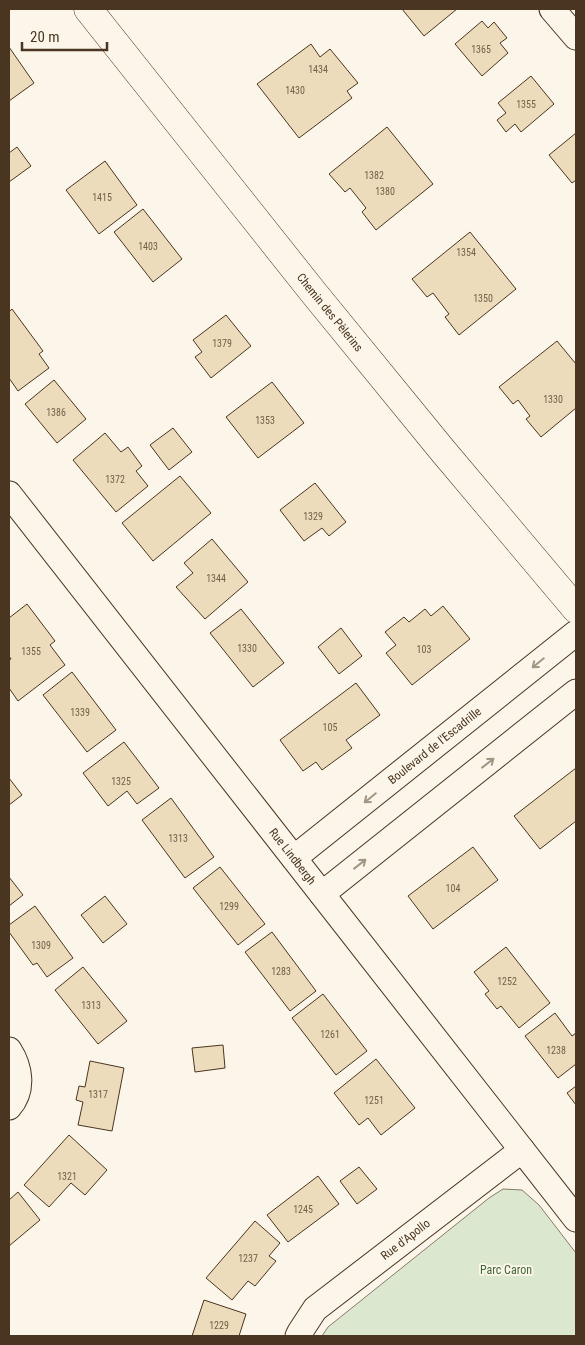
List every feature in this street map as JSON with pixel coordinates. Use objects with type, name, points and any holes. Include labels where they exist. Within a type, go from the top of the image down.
[{"type":"street","name":"Chemin des Pèlerins","points":[[88,9],[320,300],[443,451],[576,609]]},
{"type":"street","points":[[552,9],[576,38]]},
{"type":"street","name":"Rue Lindbergh","points":[[9,494],[576,1219]]},
{"type":"street","name":"Boulevard de l'Escadrille","points":[[294,858],[576,633]]},
{"type":"street","points":[[322,894],[576,692]]},
{"type":"street","points":[[9,1050],[16,1061],[20,1081],[9,1106]]},
{"type":"street","name":"Rue d'Apollo","points":[[298,1336],[315,1309],[522,1150]]},
{"type":"green space","name":"Parc Caron","points":[[503,1189],[522,1190],[539,1205],[576,1253],[576,1336],[322,1336],[328,1327],[489,1198]]},
{"type":"building","points":[[402,9],[457,9],[424,36]]},
{"type":"building","points":[[482,21],[488,28],[494,22],[507,38],[500,43],[508,53],[482,76],[455,44]]},
{"type":"building","points":[[311,44],[320,57],[330,49],[358,83],[347,91],[352,98],[299,138],[257,84]]},
{"type":"building","points":[[9,47],[34,83],[9,101]]},
{"type":"building","points":[[531,76],[554,104],[521,132],[515,124],[506,132],[497,120],[506,113],[498,103]]},
{"type":"building","points":[[387,127],[433,184],[376,230],[362,212],[366,208],[350,188],[345,192],[329,174]]},
{"type":"building","points":[[576,133],[576,180],[572,183],[549,155]]},
{"type":"building","points":[[17,147],[31,166],[9,182],[9,153]]},
{"type":"building","points":[[105,161],[137,205],[99,234],[66,190]]},
{"type":"building","points":[[143,209],[182,259],[153,282],[114,232]]},
{"type":"building","points":[[470,232],[516,289],[459,335],[445,317],[449,314],[433,293],[427,297],[412,279]]},
{"type":"building","points":[[12,309],[43,351],[39,354],[49,368],[18,391],[9,378],[9,312]]},
{"type":"building","points":[[226,315],[251,346],[211,378],[195,357],[202,352],[193,340]]},
{"type":"building","points":[[557,341],[576,364],[576,408],[541,437],[526,419],[530,416],[518,400],[513,404],[499,387]]},
{"type":"building","points":[[54,380],[86,419],[57,443],[25,404]]},
{"type":"building","points":[[272,382],[304,423],[258,458],[226,417]]},
{"type":"building","points":[[173,428],[192,452],[169,470],[150,445]]},
{"type":"building","points":[[105,433],[121,452],[128,447],[142,466],[136,471],[148,486],[116,512],[73,460]]},
{"type":"building","points":[[180,476],[211,513],[153,561],[122,523]]},
{"type":"building","points":[[315,483],[346,522],[329,536],[322,528],[304,541],[280,510]]},
{"type":"building","points":[[212,539],[248,582],[205,619],[176,587],[193,573],[184,563]]},
{"type":"building","points":[[27,604],[55,641],[50,645],[65,665],[18,701],[9,688],[9,660],[11,659],[9,656],[9,618]]},
{"type":"building","points":[[443,606],[470,639],[412,685],[386,653],[396,645],[385,632],[404,617],[409,622],[425,609],[431,616]]},
{"type":"building","points":[[241,609],[284,663],[253,687],[210,633]]},
{"type":"building","points":[[341,628],[362,656],[339,674],[318,647]]},
{"type":"building","points":[[72,672],[116,730],[87,752],[43,695]]},
{"type":"building","points":[[356,683],[380,715],[346,740],[352,748],[322,770],[316,762],[303,771],[280,740]]},
{"type":"building","points":[[124,742],[159,788],[137,804],[127,791],[108,806],[83,773]]},
{"type":"building","points":[[576,768],[576,821],[540,849],[514,816]]},
{"type":"building","points":[[9,778],[22,795],[9,805]]},
{"type":"building","points":[[171,798],[214,857],[185,878],[142,820]]},
{"type":"building","points":[[473,847],[498,880],[433,929],[408,896]]},
{"type":"building","points":[[220,867],[265,924],[238,945],[193,888]]},
{"type":"building","points":[[9,877],[23,895],[9,906]]},
{"type":"building","points":[[105,896],[127,924],[103,943],[81,915]]},
{"type":"building","points":[[35,906],[73,958],[47,977],[37,963],[33,965],[9,932],[9,925]]},
{"type":"building","points":[[272,932],[316,991],[290,1011],[245,952]]},
{"type":"building","points":[[506,947],[550,1003],[519,1028],[501,1006],[497,1009],[485,994],[489,991],[474,972]]},
{"type":"building","points":[[83,967],[127,1021],[98,1044],[55,990]]},
{"type":"building","points":[[323,994],[367,1051],[336,1075],[292,1018]]},
{"type":"building","points":[[555,1013],[572,1036],[576,1033],[576,1064],[558,1078],[525,1036]]},
{"type":"building","points":[[223,1045],[225,1068],[195,1072],[192,1048]]},
{"type":"building","points":[[376,1059],[415,1108],[381,1135],[368,1118],[359,1125],[334,1093]]},
{"type":"building","points":[[90,1061],[124,1068],[112,1131],[78,1125],[83,1102],[76,1100],[79,1086],[85,1087]]},
{"type":"building","points":[[576,1086],[576,1105],[567,1093]]},
{"type":"building","points":[[69,1135],[107,1170],[85,1195],[71,1183],[49,1207],[24,1185]]},
{"type":"building","points":[[359,1167],[377,1189],[357,1204],[340,1181]]},
{"type":"building","points":[[318,1176],[339,1204],[288,1242],[267,1215]]},
{"type":"building","points":[[18,1192],[40,1220],[9,1246],[9,1200]]},
{"type":"building","points":[[255,1221],[280,1243],[269,1256],[276,1261],[255,1286],[248,1281],[232,1300],[206,1278]]},
{"type":"building","points":[[204,1300],[246,1314],[239,1336],[192,1336]]}]
